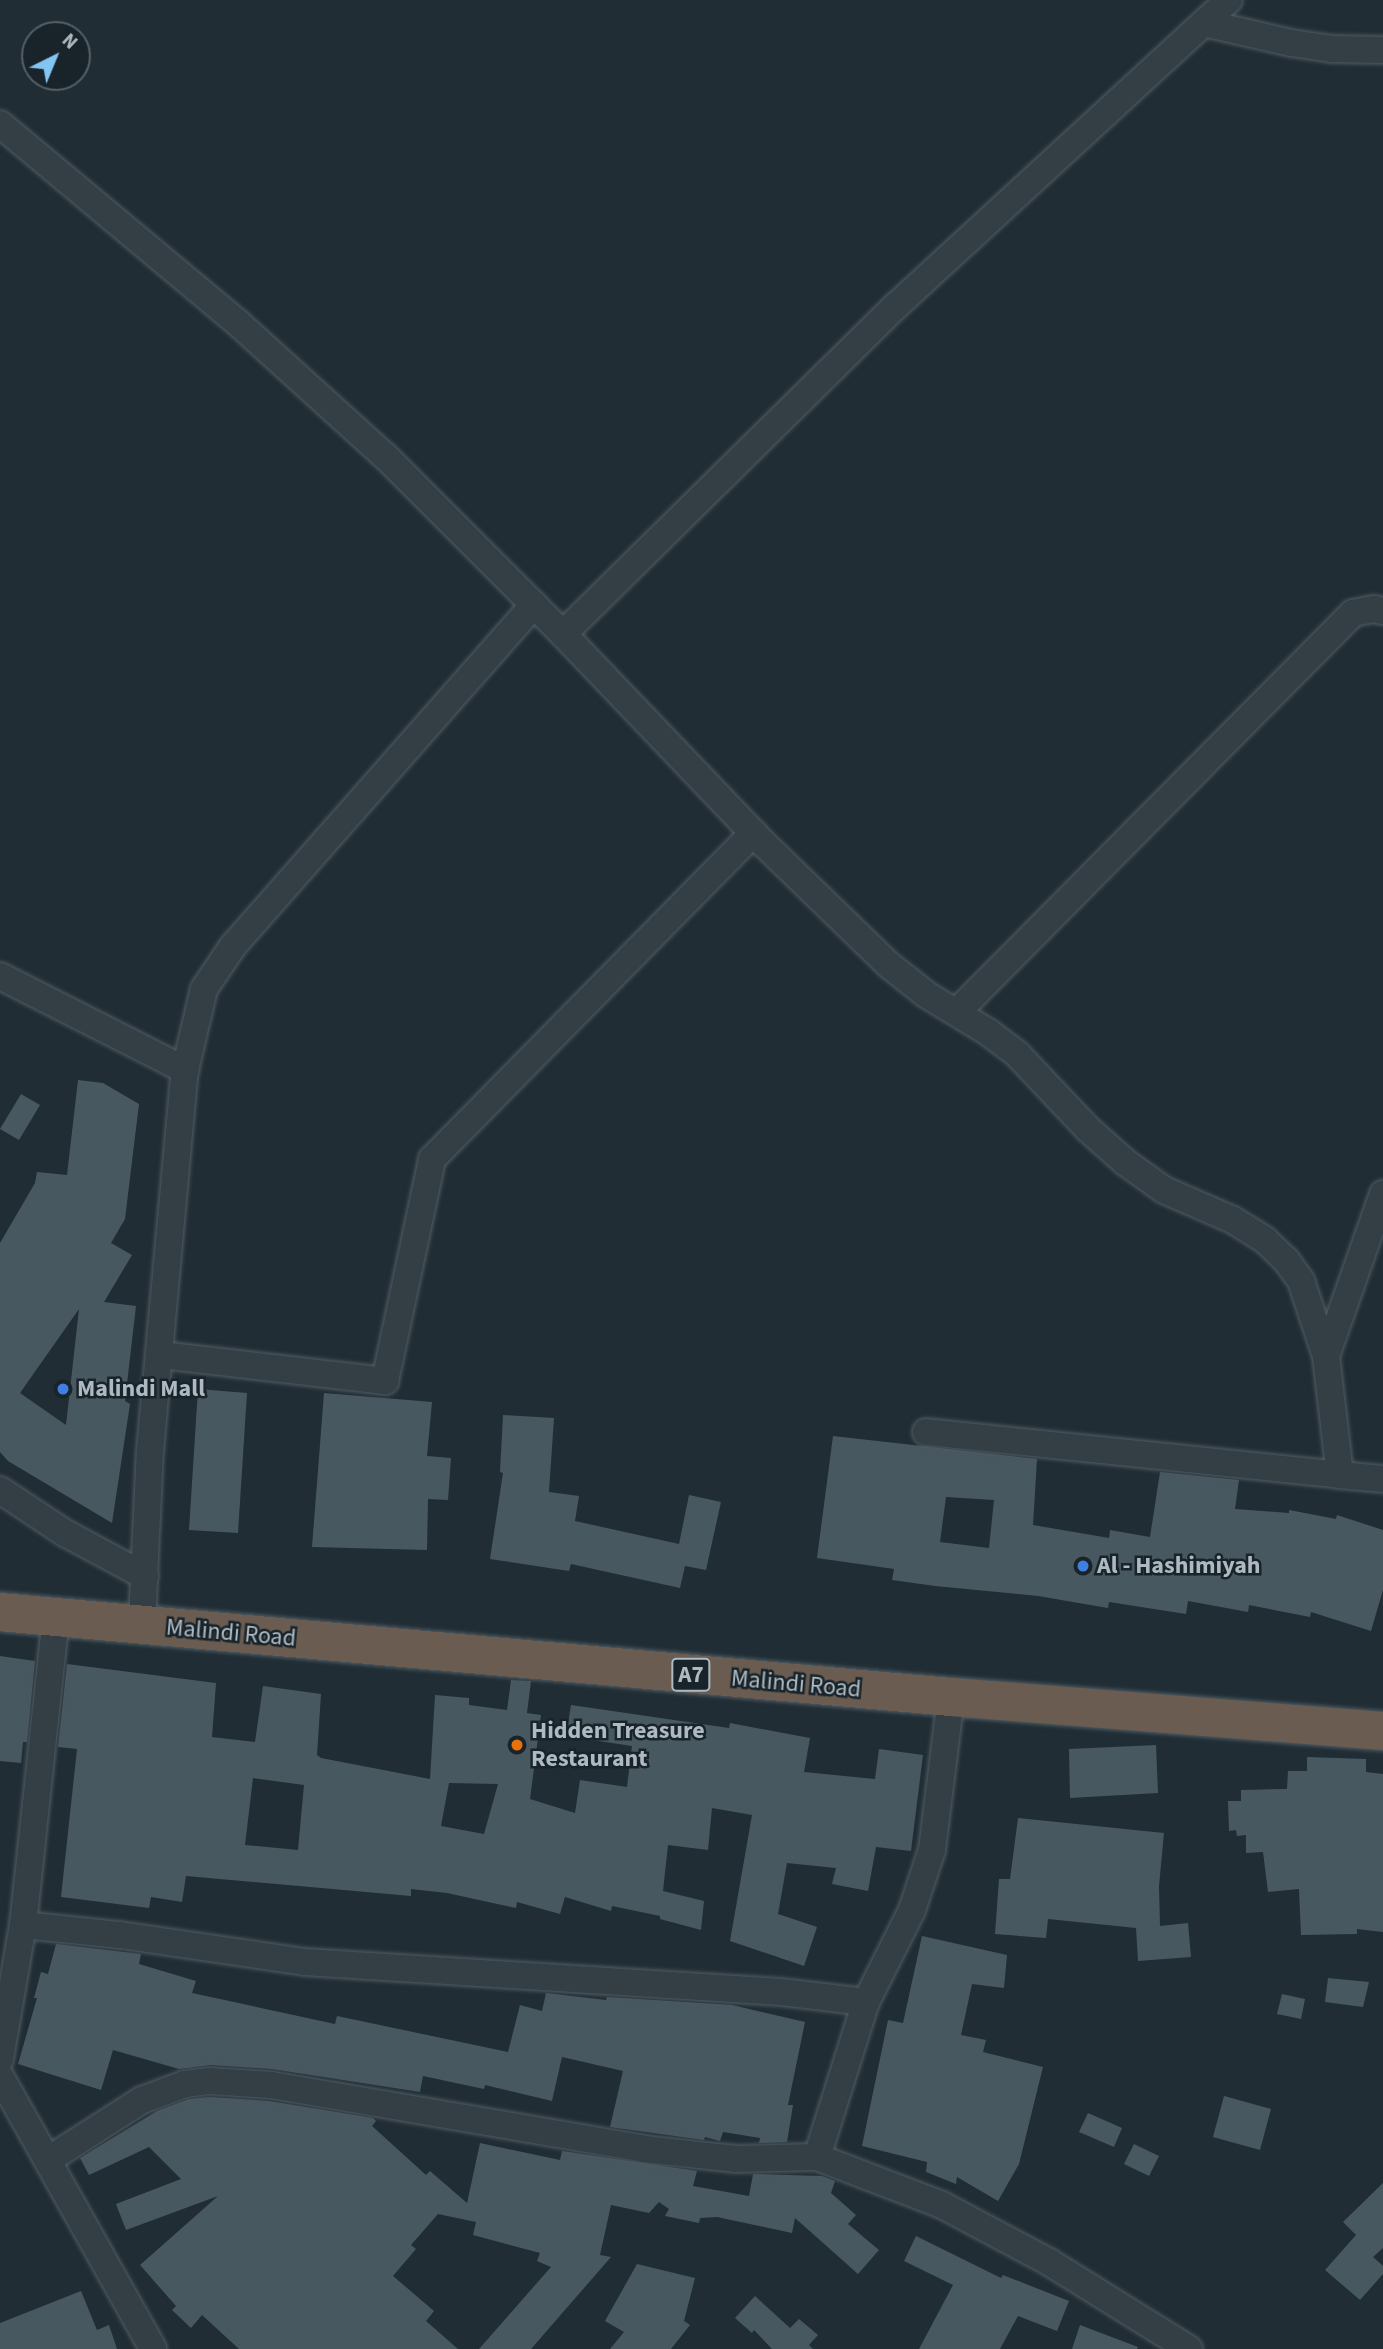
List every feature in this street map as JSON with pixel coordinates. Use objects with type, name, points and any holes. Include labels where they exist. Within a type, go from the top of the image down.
[{"type":"highway","name":"Malindi Road","points":[[0,1612],[951,1698],[1383,1731]]},
{"type":"street","points":[[563,634],[896,306],[1229,0]]},
{"type":"street","points":[[1204,23],[1290,43],[1332,49],[1383,50]]},
{"type":"street","points":[[0,124],[237,322],[385,456],[563,634],[753,832],[889,965],[927,995],[957,1012],[1017,1055],[1088,1129],[1125,1162],[1164,1190],[1233,1220],[1265,1240],[1301,1281],[1326,1356],[1340,1475]]},
{"type":"street","points":[[142,1624],[150,1451],[161,1355],[185,1069],[204,989],[233,946],[534,605]]},
{"type":"street","points":[[957,1012],[1353,612],[1374,609],[1383,611]]},
{"type":"street","points":[[161,1355],[385,1381],[432,1159],[753,832]]},
{"type":"street","points":[[0,976],[185,1069]]},
{"type":"street","points":[[1326,1356],[1383,1194]]},
{"type":"street","points":[[926,1432],[1383,1479]]},
{"type":"street","points":[[0,1490],[65,1533],[145,1576]]},
{"type":"street","points":[[0,2059],[23,1925],[56,1617]]},
{"type":"street","points":[[817,2157],[866,2002],[912,1910],[932,1850],[942,1789],[951,1698]]},
{"type":"street","points":[[23,1925],[120,1935],[304,1962],[781,1992],[866,2002]]},
{"type":"street","points":[[0,2076],[153,2349]]},
{"type":"street","points":[[48,2160],[142,2101],[185,2084],[210,2081],[271,2085],[644,2149],[736,2159],[817,2157],[942,2205],[1049,2262],[1189,2349]]},
{"type":"building","points":[[78,1080],[103,1083],[139,1104],[125,1219],[111,1243],[132,1255],[104,1302],[136,1306],[125,1401],[130,1404],[112,1523],[8,1461],[0,1452],[0,1243],[35,1183],[37,1172],[67,1175]],"holes":[[[79,1309],[66,1425],[20,1393]]]},
{"type":"building","points":[[21,1094],[40,1105],[19,1140],[0,1129]]},
{"type":"building","points":[[198,1389],[247,1393],[238,1533],[189,1530]]},
{"type":"building","points":[[324,1393],[432,1402],[427,1456],[451,1458],[448,1500],[428,1499],[427,1550],[312,1547]]},
{"type":"building","points":[[503,1415],[554,1418],[549,1492],[579,1496],[575,1521],[679,1544],[689,1495],[721,1502],[706,1570],[685,1566],[680,1588],[571,1564],[569,1571],[490,1559],[503,1473],[500,1472]]},
{"type":"building","points":[[833,1436],[1037,1459],[1033,1525],[1109,1538],[1110,1530],[1150,1537],[1160,1472],[1239,1480],[1235,1509],[1289,1513],[1289,1510],[1336,1519],[1337,1515],[1383,1530],[1383,1590],[1371,1631],[1311,1612],[1310,1617],[1249,1605],[1248,1612],[1188,1601],[1186,1614],[1109,1602],[1108,1608],[1038,1596],[935,1586],[892,1580],[894,1569],[817,1558]],"holes":[[[946,1497],[994,1500],[989,1548],[940,1542]]]},
{"type":"building","points":[[0,1656],[35,1661],[27,1742],[23,1742],[21,1763],[0,1761]]},
{"type":"building","points":[[67,1664],[216,1683],[212,1737],[255,1742],[263,1686],[321,1694],[317,1755],[321,1758],[430,1779],[435,1695],[469,1698],[469,1705],[507,1710],[511,1680],[531,1681],[527,1713],[541,1715],[530,1799],[575,1813],[580,1780],[627,1787],[632,1746],[566,1736],[571,1705],[729,1728],[730,1723],[810,1738],[804,1772],[875,1779],[879,1749],[923,1755],[911,1851],[876,1847],[868,1891],[832,1884],[836,1868],[787,1863],[778,1914],[817,1927],[804,1966],[730,1941],[752,1815],[712,1808],[708,1850],[668,1845],[663,1891],[704,1901],[701,1930],[660,1919],[660,1916],[612,1906],[611,1911],[565,1897],[560,1914],[517,1902],[516,1908],[447,1893],[411,1889],[411,1896],[186,1876],[182,1902],[151,1897],[149,1908],[61,1897],[77,1749],[58,1747]],"holes":[[[253,1778],[304,1785],[298,1850],[245,1845]],[[449,1783],[498,1784],[484,1834],[441,1826]]]},
{"type":"building","points":[[1156,1745],[1158,1793],[1070,1798],[1069,1749]]},
{"type":"building","points":[[1307,1757],[1366,1759],[1366,1772],[1383,1774],[1383,1932],[1357,1929],[1357,1934],[1301,1935],[1299,1889],[1268,1892],[1263,1852],[1246,1853],[1246,1835],[1237,1836],[1236,1830],[1229,1831],[1228,1801],[1241,1801],[1241,1790],[1287,1789],[1288,1771],[1307,1771]]},
{"type":"building","points":[[1018,1818],[1164,1833],[1159,1886],[1160,1926],[1188,1923],[1191,1957],[1138,1961],[1136,1928],[1048,1919],[1046,1938],[995,1934],[999,1879],[1010,1879]]},
{"type":"building","points":[[922,1936],[1007,1955],[1004,1988],[972,1984],[961,2035],[986,2040],[983,2052],[1043,2067],[1019,2164],[998,2201],[957,2177],[956,2184],[926,2172],[927,2162],[862,2146],[888,2020],[903,2023]]},
{"type":"building","points":[[56,1944],[141,1954],[139,1964],[196,1981],[192,1993],[335,2024],[337,2016],[508,2052],[520,2005],[542,2011],[546,1993],[606,2000],[607,1997],[732,2005],[805,2022],[788,2105],[793,2105],[787,2142],[759,2143],[760,2138],[723,2132],[720,2141],[705,2137],[704,2140],[610,2127],[623,2071],[562,2057],[552,2101],[485,2085],[484,2089],[423,2076],[420,2092],[272,2069],[211,2065],[179,2069],[113,2050],[101,2090],[18,2064],[37,1998],[34,1998],[41,1972],[48,1974]]},
{"type":"building","points":[[1328,1978],[1369,1982],[1363,2007],[1325,2002]]},
{"type":"building","points":[[1282,1994],[1305,1999],[1301,2019],[1277,2014]]},
{"type":"building","points":[[1224,2096],[1271,2109],[1260,2150],[1213,2137]]},
{"type":"building","points":[[210,2097],[269,2101],[373,2118],[376,2121],[372,2126],[426,2175],[430,2171],[467,2203],[480,2143],[560,2160],[562,2151],[697,2171],[693,2186],[749,2196],[753,2174],[822,2176],[835,2181],[831,2193],[856,2215],[848,2224],[879,2250],[858,2274],[795,2218],[792,2233],[717,2217],[700,2218],[699,2223],[665,2216],[669,2209],[659,2202],[649,2213],[611,2205],[600,2255],[611,2257],[531,2349],[479,2349],[551,2267],[537,2261],[540,2253],[473,2235],[476,2222],[438,2214],[411,2245],[416,2249],[393,2276],[434,2311],[426,2321],[458,2349],[239,2349],[202,2315],[191,2328],[172,2310],[176,2306],[140,2265],[218,2196],[126,2230],[116,2204],[181,2179],[149,2147],[89,2175],[80,2158],[157,2111],[189,2099]]},
{"type":"building","points":[[1088,2113],[1122,2128],[1114,2147],[1079,2132]]},
{"type":"building","points":[[1134,2144],[1159,2156],[1149,2176],[1124,2164]]},
{"type":"building","points":[[1383,2183],[1383,2248],[1373,2257],[1383,2266],[1383,2274],[1360,2300],[1325,2270],[1356,2235],[1343,2222]]},
{"type":"building","points":[[916,2236],[1001,2278],[1003,2275],[1069,2301],[1057,2331],[1018,2316],[1000,2349],[919,2349],[953,2285],[904,2261]]},
{"type":"building","points":[[637,2264],[695,2278],[684,2321],[690,2325],[671,2349],[610,2349],[624,2332],[605,2321]]},
{"type":"building","points":[[81,2291],[97,2330],[109,2325],[117,2349],[0,2349],[0,2323]]},
{"type":"building","points":[[755,2296],[790,2328],[799,2319],[818,2335],[809,2345],[813,2349],[772,2349],[754,2330],[752,2333],[735,2318]]},
{"type":"building","points":[[1080,2325],[1138,2347],[1072,2349]]},
{"type":"place","name":"Malindi Mall","points":[[63,1389]]},
{"type":"place","name":"Al - Hashimiyah","points":[[1083,1566]]},
{"type":"place","name":"Hidden Treasure Restaurant","points":[[517,1745]]}]
